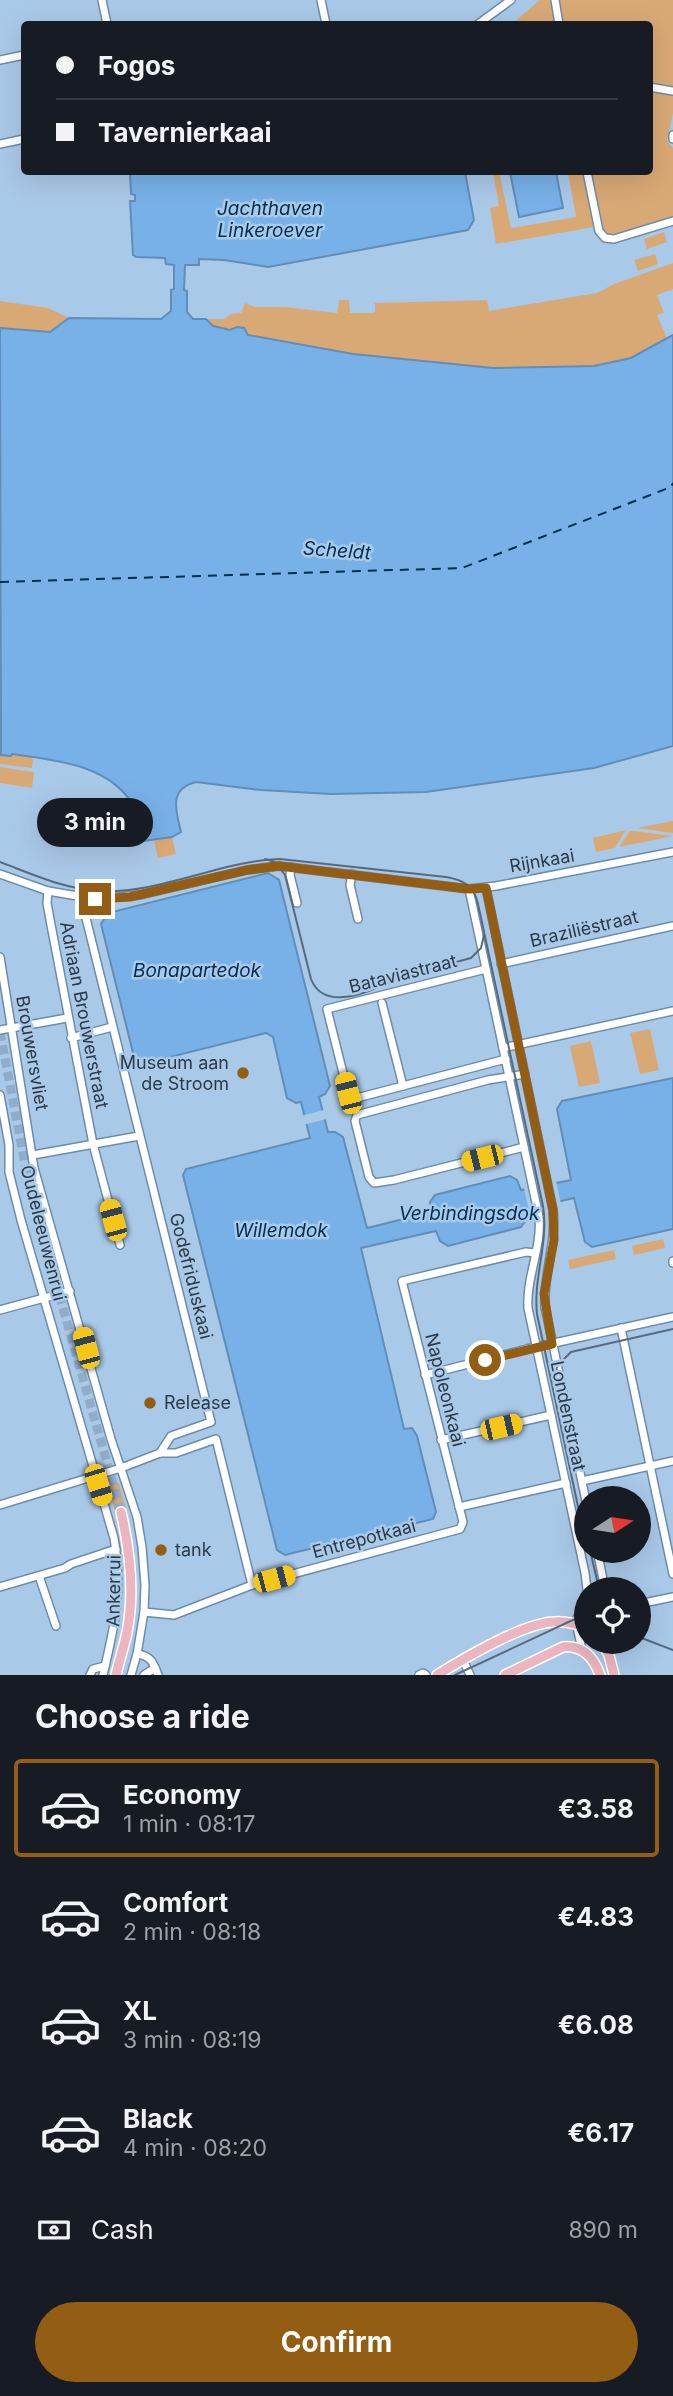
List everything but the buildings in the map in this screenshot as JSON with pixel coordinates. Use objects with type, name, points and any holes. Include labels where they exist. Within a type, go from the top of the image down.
[{"type":"main road","name":"Ankerrui","points":[[116,1675],[127,1633],[131,1595],[130,1561],[121,1512]]},
{"type":"main road","points":[[437,1675],[524,1630],[556,1621],[574,1624]]},
{"type":"main road","points":[[505,1675],[564,1647],[574,1649]]},
{"type":"main road","points":[[586,1654],[600,1675]]},
{"type":"main road","points":[[608,1654],[614,1675]]},
{"type":"street","points":[[102,0],[106,21]]},
{"type":"street","points":[[321,0],[325,21]]},
{"type":"street","points":[[482,21],[511,0]]},
{"type":"street","points":[[555,0],[558,21]]},
{"type":"street","points":[[0,60],[21,56]]},
{"type":"street","points":[[653,88],[673,91]]},
{"type":"street","points":[[0,144],[21,140]]},
{"type":"street","points":[[588,175],[598,231],[605,238],[614,239],[673,221]]},
{"type":"street","name":"Rijnkaai","points":[[0,874],[48,891],[81,898],[130,897],[247,870],[291,867],[469,889],[673,852]]},
{"type":"street","points":[[291,867],[297,904]]},
{"type":"street","points":[[352,874],[350,885],[358,919]]},
{"type":"street","name":"Londenstraat","points":[[486,888],[552,1204],[554,1240],[544,1294],[552,1344],[583,1486]]},
{"type":"street","name":"Londenstraat","points":[[469,889],[537,1207],[539,1232],[528,1302],[584,1577]]},
{"type":"street","name":"Adriaan Brouwerstraat","points":[[48,891],[47,903],[71,1038],[93,1144],[120,1245]]},
{"type":"street","name":"Godefriduskaai","points":[[81,898],[211,1422],[171,1436],[160,1452]]},
{"type":"street","name":"Braziliëstraat","points":[[501,964],[673,926]]},
{"type":"street","name":"Brouwersvliet","points":[[0,957],[33,1155]]},
{"type":"street","name":"Bataviastraat","points":[[403,1086],[353,1099],[348,1093],[327,1009],[486,969]]},
{"type":"street","points":[[382,1003],[403,1086],[506,1059]]},
{"type":"street","points":[[503,1048],[673,1011]]},
{"type":"street","points":[[0,1030],[67,1017]]},
{"type":"street","points":[[71,1038],[112,1027]]},
{"type":"street","points":[[524,1147],[374,1183],[369,1177],[355,1121],[357,1115],[488,1080],[525,1074]]},
{"type":"street","points":[[0,1095],[9,1159],[0,1161]]},
{"type":"street","points":[[33,1155],[139,1136]]},
{"type":"street","name":"Oudeleeuwenrui","points":[[33,1155],[38,1184],[121,1468]]},
{"type":"street","name":"Oudeleeuwenrui","points":[[9,1159],[9,1172],[21,1220],[95,1476]]},
{"type":"street","name":"Napoleonkaai","points":[[459,1507],[402,1281],[529,1251],[536,1253]]},
{"type":"street","points":[[0,1310],[70,1291]]},
{"type":"street","points":[[425,1375],[673,1317]]},
{"type":"street","points":[[621,1328],[673,1574]]},
{"type":"street","points":[[441,1440],[551,1415]]},
{"type":"street","points":[[0,1505],[121,1468],[160,1452],[176,1453],[216,1439],[252,1585],[174,1615],[144,1612]]},
{"type":"street","points":[[582,1480],[673,1461]]},
{"type":"street","name":"Ankerrui","points":[[121,1468],[137,1517],[145,1585],[144,1612],[131,1675]]},
{"type":"street","name":"Ankerrui","points":[[95,1476],[116,1549],[117,1610],[103,1675]]},
{"type":"street","points":[[459,1507],[564,1483]]},
{"type":"street","name":"Entrepotkaai","points":[[252,1585],[454,1532],[463,1525],[459,1507]]},
{"type":"street","points":[[0,1587],[116,1549]]},
{"type":"street","points":[[39,1576],[56,1626]]},
{"type":"street","points":[[651,1602],[673,1597]]},
{"type":"street","points":[[556,1621],[574,1614]]},
{"type":"street","points":[[564,1647],[574,1640]]},
{"type":"street","points":[[137,1654],[151,1659],[157,1671],[144,1675]]},
{"type":"street","points":[[463,1660],[470,1675]]},
{"type":"street","points":[[90,1675],[93,1669],[105,1666]]},
{"type":"street","points":[[419,1675],[426,1675]]},
{"type":"shaded area","points":[[540,0],[673,0],[673,113],[667,141],[673,148],[673,218],[613,236],[605,234],[601,226],[592,175],[653,175],[653,21],[516,21]]},
{"type":"shaded area","points":[[494,175],[500,175],[511,228],[576,217],[569,175],[584,175],[594,227],[496,244],[490,208],[499,206]]},
{"type":"shaded area","points":[[664,232],[667,242],[647,249],[644,239]]},
{"type":"shaded area","points":[[655,254],[658,264],[638,271],[634,260]]},
{"type":"shaded area","points":[[673,263],[673,289],[657,295],[664,313],[657,315],[667,338],[631,358],[594,366],[493,368],[353,354],[248,335],[237,327],[230,330],[213,326],[206,319],[224,319],[231,314],[241,313],[245,303],[255,307],[285,307],[337,313],[339,300],[349,300],[350,313],[375,313],[375,303],[487,300],[489,311],[597,293],[614,284]]},
{"type":"shaded area","points":[[0,301],[48,308],[69,318],[50,332],[0,328]]},
{"type":"shaded area","points":[[0,755],[33,757],[32,768],[0,764]]},
{"type":"shaded area","points":[[0,767],[34,772],[32,788],[0,783]]},
{"type":"shaded area","points":[[673,821],[673,833],[637,828]]},
{"type":"shaded area","points":[[626,830],[615,848],[596,852],[593,838]]},
{"type":"shaded area","points":[[630,831],[634,831],[673,836],[619,847]]},
{"type":"shaded area","points":[[172,837],[176,854],[158,858],[154,841]]},
{"type":"shaded area","points":[[650,1029],[659,1070],[640,1074],[630,1033]]},
{"type":"shaded area","points":[[591,1041],[600,1083],[579,1087],[570,1046]]},
{"type":"shaded area","points":[[663,1239],[665,1248],[634,1255],[632,1246]]},
{"type":"shaded area","points":[[614,1250],[616,1259],[570,1269],[568,1260]]},
{"type":"shaded area","points":[[119,1483],[126,1509],[115,1512],[109,1487]]},
{"type":"water","points":[[130,175],[466,175],[474,220],[468,230],[268,267],[199,259],[199,265],[185,265],[187,312],[193,319],[206,319],[213,326],[230,330],[244,328],[248,335],[353,354],[493,368],[594,366],[631,358],[673,335],[673,746],[594,768],[426,792],[331,794],[261,790],[196,782],[187,785],[178,795],[176,809],[181,832],[172,837],[144,841],[133,805],[123,791],[110,781],[79,766],[12,754],[1,755],[0,328],[50,332],[69,318],[161,319],[171,311],[174,265],[166,264],[165,258],[133,255],[130,201],[135,201],[135,195],[131,194]]},
{"type":"water","points":[[511,175],[557,175],[563,208],[519,217]]},
{"type":"water","points":[[268,873],[279,880],[330,1086],[325,1094],[319,1097],[328,1132],[335,1132],[343,1137],[367,1228],[432,1212],[430,1202],[435,1195],[510,1176],[517,1180],[521,1190],[571,1180],[557,1109],[562,1101],[673,1078],[673,1229],[592,1247],[585,1242],[574,1198],[526,1209],[526,1220],[521,1227],[448,1246],[440,1241],[436,1231],[361,1248],[404,1429],[412,1428],[417,1436],[436,1512],[433,1519],[285,1555],[277,1550],[183,1175],[186,1169],[310,1138],[301,1102],[296,1103],[287,1098],[273,1037],[266,1033],[146,1063],[134,1057],[101,924],[108,913]]},
{"type":"pier","points":[[324,1110],[326,1119],[303,1125],[301,1116]]},
{"type":"pier","points":[[556,1181],[561,1204],[529,1211],[524,1188]]},
{"type":"ferry route","points":[[0,582],[462,568],[671,487],[673,483]]},
{"type":"tunnel","points":[[0,1032],[31,1196],[121,1512]]},
{"type":"tram line","points":[[265,859],[275,862],[285,875],[311,979],[318,990],[329,996],[355,995],[406,975]]},
{"type":"tram line","points":[[0,862],[61,884],[99,891],[145,888],[235,865],[280,859],[446,877],[463,882],[471,888],[478,904],[543,1206],[544,1233],[537,1287],[537,1314],[574,1488]]},
{"type":"tram line","points":[[397,978],[471,958],[481,948],[484,935]]},
{"type":"tram line","points":[[555,1385],[557,1366],[571,1352],[673,1329]]},
{"type":"tram line","points":[[593,1563],[596,1577]]},
{"type":"tram line","points":[[455,1675],[574,1619]]},
{"type":"tram line","points":[[651,1642],[673,1650]]},
{"type":"place","name":"Museum aan de Stroom","points":[[243,1073]]},
{"type":"place","name":"Release","points":[[150,1403]]},
{"type":"place","name":"tank","points":[[161,1550]]},
{"type":"route","points":[[95,899],[130,897],[247,870],[279,866],[469,889],[486,888],[555,1229],[544,1294],[552,1344],[485,1360]]},
{"type":"water label","name":"Jachthaven Linkeroever","points":[[270,219]]},
{"type":"water label","name":"Scheldt","points":[[337,550]]},
{"type":"water label","name":"Bonapartedok","points":[[197,970]]},
{"type":"water label","name":"Verbindingsdok","points":[[469,1213]]},
{"type":"water label","name":"Willemdok","points":[[281,1230]]}]
